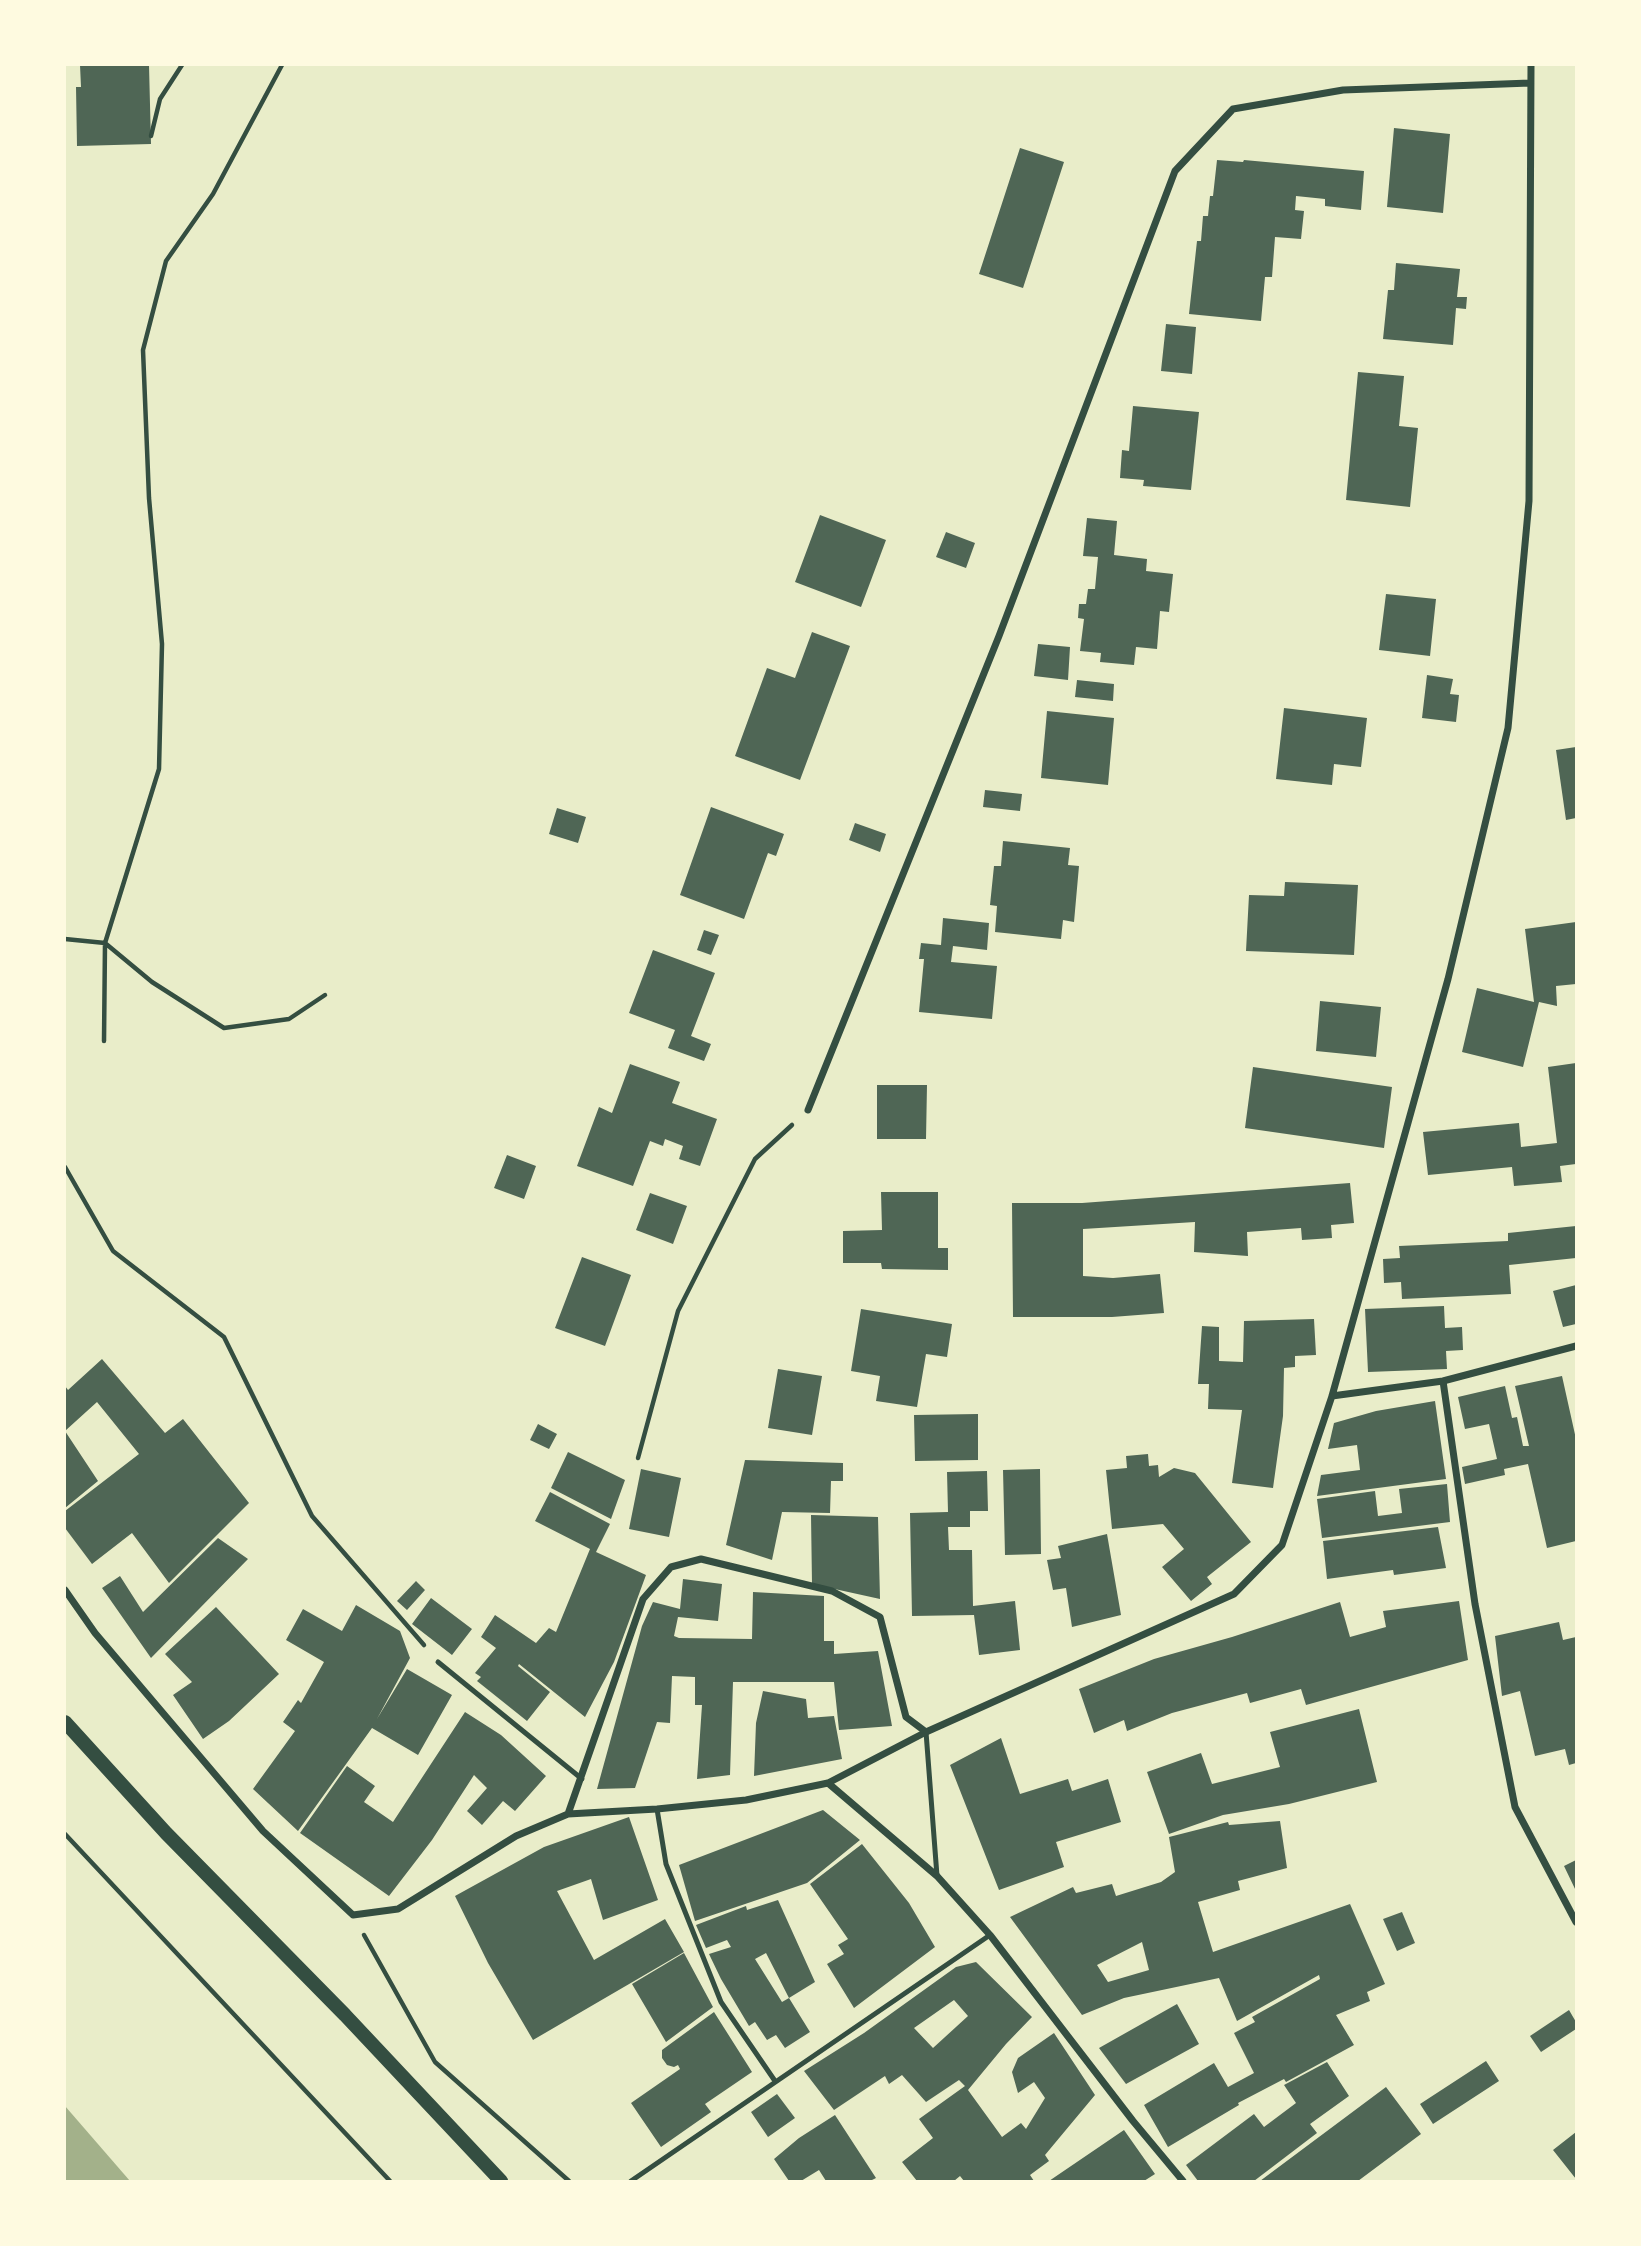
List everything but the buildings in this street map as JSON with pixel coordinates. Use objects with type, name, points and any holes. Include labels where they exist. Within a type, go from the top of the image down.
[{"type":"main road","points":[[65,1722],[166,1833],[345,2015],[500,2181]]},
{"type":"street","points":[[65,1590],[95,1633],[263,1831],[353,1915],[398,1909],[516,1836],[568,1814],[746,1800],[828,1783],[926,1732],[1234,1594],[1282,1545],[1332,1396],[1448,979],[1508,728],[1529,501],[1531,65]]},
{"type":"street","points":[[808,1110],[999,636],[1175,171],[1233,109],[1343,90],[1530,83]]},
{"type":"street","points":[[1332,1396],[1443,1381],[1576,1346]]},
{"type":"street","points":[[1443,1381],[1475,1604],[1515,1807],[1576,1922]]},
{"type":"street","points":[[568,1814],[643,1598],[671,1567],[701,1559],[832,1591],[880,1617],[906,1717],[926,1732]]},
{"type":"street","points":[[828,1783],[937,1876],[990,1935],[1133,2121],[1183,2181]]},
{"type":"lane","points":[[438,1662],[582,1779]]},
{"type":"lane","points":[[926,1732],[937,1876]]},
{"type":"lane","points":[[657,1809],[666,1864],[721,2003],[775,2081]]},
{"type":"lane","points":[[631,2181],[990,1935]]},
{"type":"path","points":[[151,136],[160,99],[182,65]]},
{"type":"path","points":[[104,1041],[105,943],[159,769],[162,645],[149,498],[143,350],[166,261],[213,194],[282,65]]},
{"type":"path","points":[[65,939],[105,943],[152,982],[224,1028],[289,1019],[325,995]]},
{"type":"path","points":[[638,1458],[678,1311],[755,1159],[808,1110]]},
{"type":"path","points":[[65,1167],[113,1251],[224,1338],[312,1517],[438,1662]]},
{"type":"path","points":[[65,1834],[390,2181]]},
{"type":"path","points":[[353,1915],[435,2062],[569,2181]]},
{"type":"shaded area","points":[[65,2106],[130,2181],[65,2181]]}]
